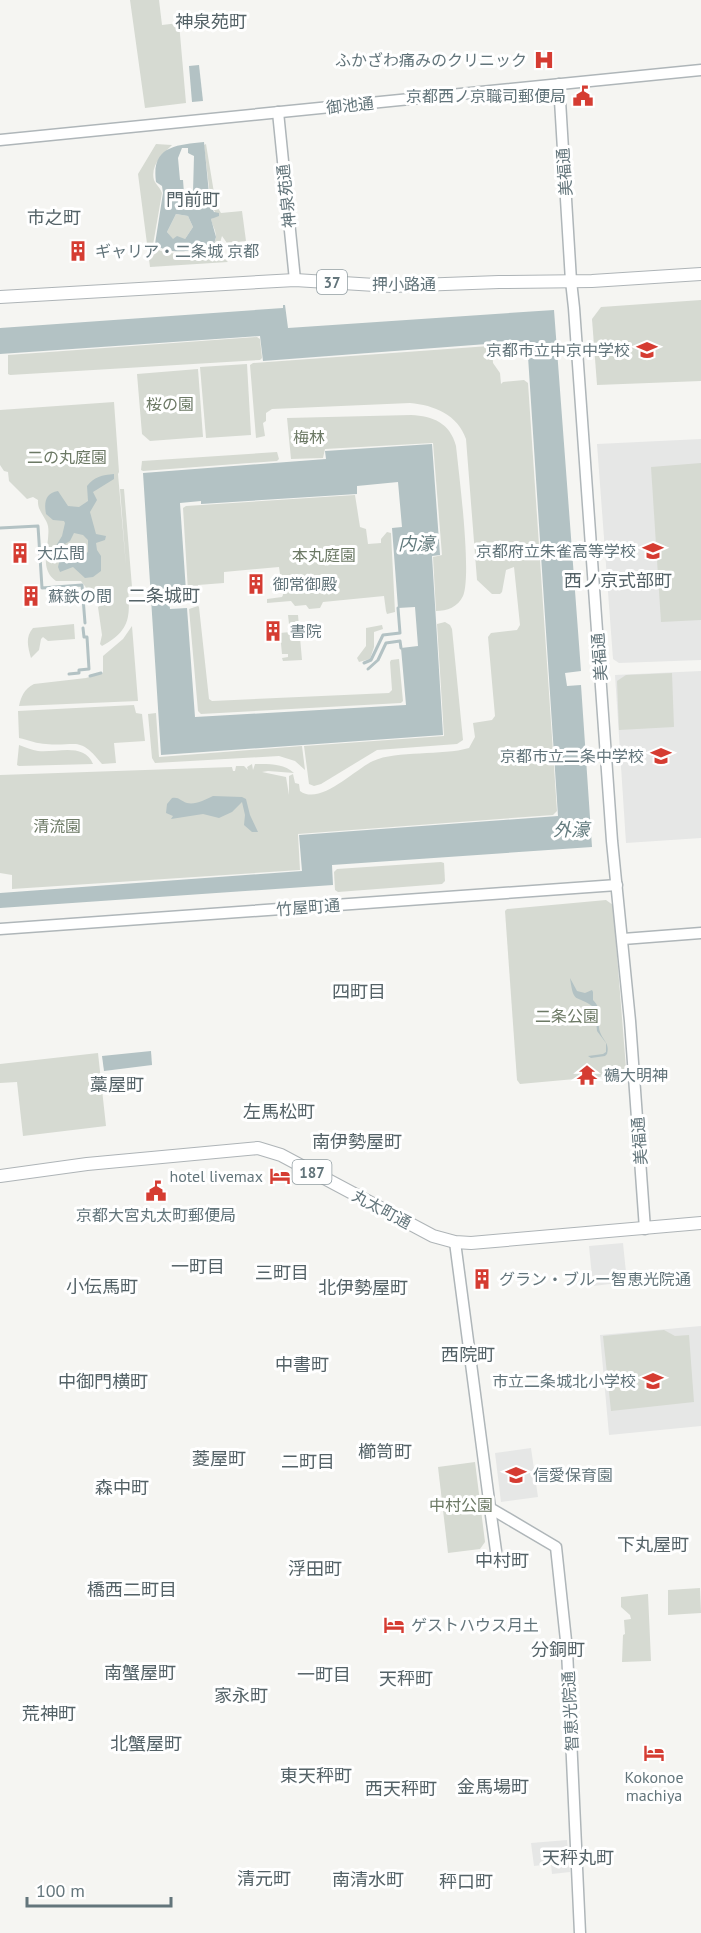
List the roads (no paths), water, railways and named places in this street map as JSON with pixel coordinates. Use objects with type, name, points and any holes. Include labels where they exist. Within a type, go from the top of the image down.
[{"type":"main road","name":"押小路通","points":[[0,297],[294,280],[392,286],[571,281],[701,274]]},
{"type":"main road","name":"丸太町通","points":[[0,1176],[111,1161],[258,1148],[281,1155],[433,1236],[455,1242],[525,1240],[701,1223]]},
{"type":"street","name":"御池通","points":[[0,140],[701,70]]},
{"type":"street","name":"美福通","points":[[559,84],[571,281],[645,1229]]},
{"type":"street","name":"神泉苑通","points":[[278,112],[294,280]]},
{"type":"street","name":"竹屋町通","points":[[0,929],[617,885]]},
{"type":"street","points":[[623,939],[701,933]]},
{"type":"street","points":[[455,1242],[496,1551]]},
{"type":"street","name":"智恵光院通","points":[[490,1508],[556,1547],[567,1650],[580,1933]]},
{"type":"water","points":[[199,65],[203,101],[192,102],[189,66]]},
{"type":"water","points":[[204,142],[210,204],[214,212],[219,213],[219,216],[211,219],[216,237],[214,244],[184,251],[161,248],[155,244],[163,193],[162,186],[156,182],[157,161],[162,154],[175,146]],"holes":[[[182,148],[188,148],[188,153],[194,156],[193,192],[184,193],[183,180],[180,180],[178,158]],[[176,214],[188,216],[193,227],[185,239],[177,236],[173,239],[167,232]]]},
{"type":"water","name":"外濠","points":[[285,305],[288,328],[554,310],[581,671],[565,673],[567,686],[581,685],[592,847],[332,865],[333,885],[0,908],[0,893],[302,871],[299,835],[558,816],[527,341],[263,361],[260,336],[0,354],[0,328],[283,308]]},
{"type":"water","name":"内濠","points":[[432,444],[440,555],[432,556],[443,735],[161,755],[143,473],[326,459],[325,451]],"holes":[[[398,482],[402,527],[392,528],[398,608],[415,607],[418,646],[401,648],[406,705],[195,717],[187,608],[170,609],[168,593],[186,591],[180,503],[201,501],[201,504],[357,494],[357,486]]]},
{"type":"water","points":[[114,474],[114,479],[93,492],[97,500],[90,512],[96,534],[106,536],[105,540],[96,543],[101,556],[101,571],[93,577],[85,578],[73,567],[60,572],[58,567],[60,559],[53,559],[51,554],[62,536],[65,523],[53,520],[46,514],[46,499],[50,494],[58,491],[68,506],[79,507],[88,501],[87,486],[92,480]],"holes":[[[74,533],[83,535],[88,540],[88,552],[80,557],[63,549],[63,545],[70,541]]]},
{"type":"water","points":[[213,796],[246,799],[258,832],[252,832],[244,825],[245,815],[242,802],[232,812],[219,818],[203,814],[171,819],[173,816],[166,813],[167,804],[172,798],[193,803]]},
{"type":"water","points":[[570,978],[577,991],[585,993],[592,990],[593,992],[593,1000],[599,1012],[600,1032],[606,1042],[608,1047],[605,1056],[591,1058],[588,1056],[606,1052],[606,1043],[597,1031],[595,1008],[574,996]]},
{"type":"water","points":[[151,1051],[152,1065],[104,1071],[102,1056]]},
{"type":"waterway","points":[[0,528],[38,526],[42,588],[82,585],[85,623]]},
{"type":"waterway","points":[[364,663],[371,660],[383,635],[400,633],[398,608]]},
{"type":"waterway","points":[[69,674],[89,669],[87,637],[84,637],[83,628]]},
{"type":"waterway","points":[[368,669],[378,660],[386,643],[400,641],[401,648]]},
{"type":"waterway","points":[[90,676],[101,673]]},
{"type":"place","name":"ふかざわ痛みのクリニック","points":[[544,60]]},
{"type":"place","name":"京都西ノ京職司郵便局","points":[[583,96]]},
{"type":"place","name":"ギャリア・二条城 京都","points":[[78,251]]},
{"type":"place","name":"京都市立中京中学校","points":[[647,350]]},
{"type":"place","name":"京都府立朱雀高等学校","points":[[653,551]]},
{"type":"place","name":"大広間","points":[[20,553]]},
{"type":"place","name":"御常御殿","points":[[256,584]]},
{"type":"place","name":"蘇鉄の間","points":[[31,596]]},
{"type":"place","name":"書院","points":[[273,631]]},
{"type":"place","name":"京都市立二条中学校","points":[[661,756]]},
{"type":"place","name":"鵺大明神","points":[[587,1075]]},
{"type":"place","name":"hotel livemax","points":[[280,1176]]},
{"type":"place","name":"京都大宮丸太町郵便局","points":[[156,1191]]},
{"type":"place","name":"グラン・ブルー智恵光院通","points":[[482,1279]]},
{"type":"place","name":"市立二条城北小学校","points":[[653,1381]]},
{"type":"place","name":"信愛保育園","points":[[516,1475]]},
{"type":"place","name":"ゲストハウス月土","points":[[394,1625]]},
{"type":"place","name":"Kokonoe machiya","points":[[654,1753]]},
{"type":"district","name":"神泉苑町","points":[[211,21]]},
{"type":"district","name":"門前町","points":[[193,199]]},
{"type":"district","name":"市之町","points":[[54,217]]},
{"type":"district","name":"西ノ京式部町","points":[[618,580]]},
{"type":"district","name":"二条城町","points":[[164,595]]},
{"type":"district","name":"四町目","points":[[359,991]]},
{"type":"district","name":"藁屋町","points":[[117,1084]]},
{"type":"district","name":"左馬松町","points":[[279,1111]]},
{"type":"district","name":"南伊勢屋町","points":[[357,1141]]},
{"type":"district","name":"一町目","points":[[198,1266]]},
{"type":"district","name":"三町目","points":[[282,1272]]},
{"type":"district","name":"小伝馬町","points":[[102,1286]]},
{"type":"district","name":"北伊勢屋町","points":[[363,1287]]},
{"type":"district","name":"西院町","points":[[468,1354]]},
{"type":"district","name":"中書町","points":[[302,1364]]},
{"type":"district","name":"中御門横町","points":[[103,1381]]},
{"type":"district","name":"櫛笥町","points":[[385,1451]]},
{"type":"district","name":"菱屋町","points":[[219,1458]]},
{"type":"district","name":"二町目","points":[[308,1461]]},
{"type":"district","name":"森中町","points":[[122,1487]]},
{"type":"district","name":"下丸屋町","points":[[653,1544]]},
{"type":"district","name":"中村町","points":[[502,1560]]},
{"type":"district","name":"浮田町","points":[[315,1568]]},
{"type":"district","name":"橋西二町目","points":[[132,1589]]},
{"type":"district","name":"分銅町","points":[[558,1649]]},
{"type":"district","name":"南蟹屋町","points":[[140,1672]]},
{"type":"district","name":"一町目","points":[[324,1674]]},
{"type":"district","name":"天秤町","points":[[406,1678]]},
{"type":"district","name":"家永町","points":[[241,1695]]},
{"type":"district","name":"荒神町","points":[[49,1713]]},
{"type":"district","name":"北蟹屋町","points":[[146,1743]]},
{"type":"district","name":"東天秤町","points":[[316,1775]]},
{"type":"district","name":"金馬場町","points":[[493,1786]]},
{"type":"district","name":"西天秤町","points":[[401,1788]]},
{"type":"district","name":"天秤丸町","points":[[578,1857]]},
{"type":"district","name":"清元町","points":[[264,1878]]},
{"type":"district","name":"南清水町","points":[[368,1879]]},
{"type":"district","name":"秤口町","points":[[466,1881]]},
{"type":"park label","name":"桜の園","points":[[170,404]]},
{"type":"park label","name":"梅林","points":[[309,437]]},
{"type":"park label","name":"二の丸庭園","points":[[67,457]]},
{"type":"park label","name":"本丸庭園","points":[[324,555]]},
{"type":"park label","name":"清流園","points":[[57,826]]},
{"type":"park label","name":"二条公園","points":[[567,1016]]},
{"type":"park label","name":"中村公園","points":[[461,1505]]}]
